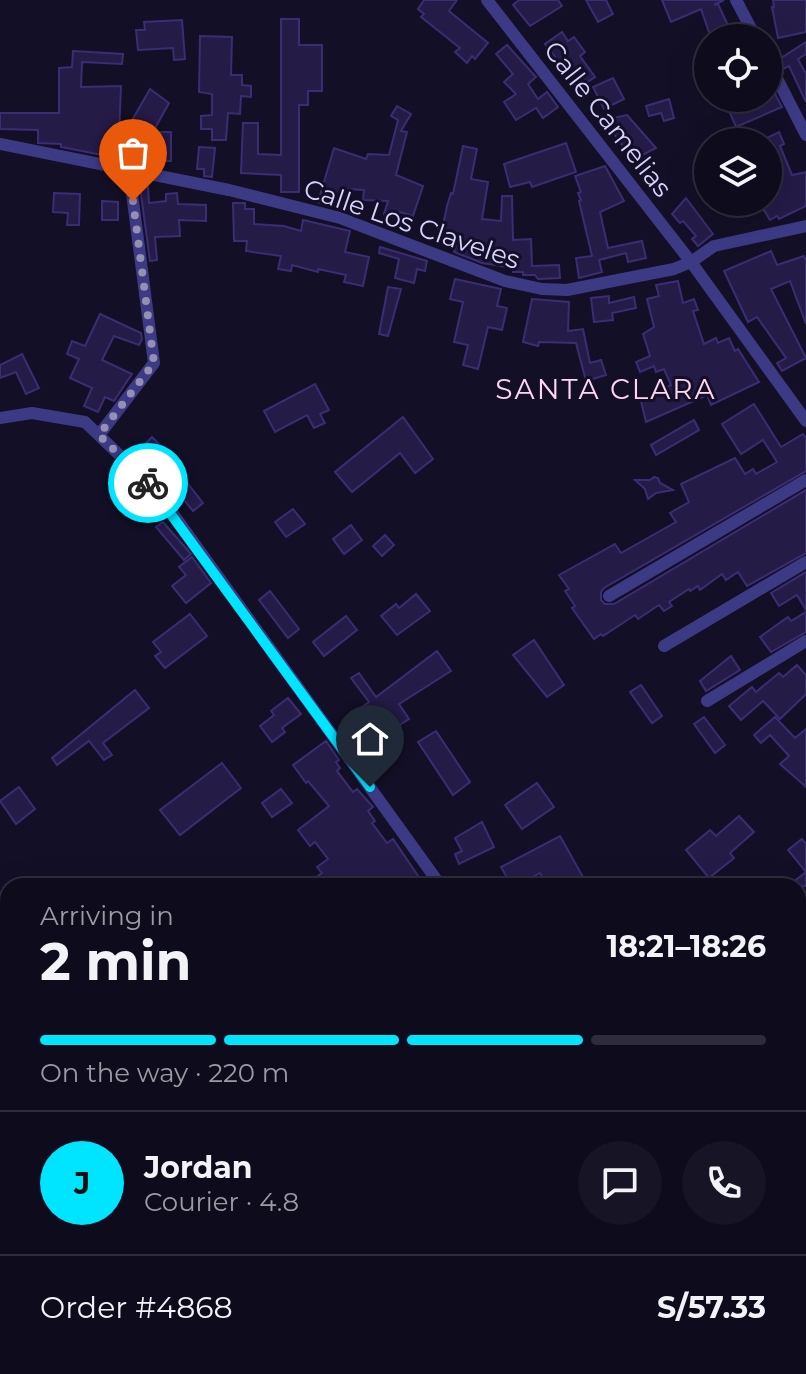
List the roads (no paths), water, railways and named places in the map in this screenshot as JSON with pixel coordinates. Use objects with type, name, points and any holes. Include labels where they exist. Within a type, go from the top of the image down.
[{"type":"street","name":"Calle Camelias","points":[[487,0],[691,262],[806,421]]},
{"type":"street","points":[[736,0],[749,24]]},
{"type":"street","points":[[782,88],[806,135]]},
{"type":"street","name":"Calle Los Claveles","points":[[0,144],[229,190],[340,218],[505,281],[542,289],[567,290],[674,269],[691,262],[714,246],[806,226]]},
{"type":"street","points":[[99,435],[154,363],[129,170]]},
{"type":"street","points":[[0,418],[32,413],[85,422],[155,489],[435,878]]},
{"type":"street","points":[[609,596],[806,480]]},
{"type":"street","points":[[664,646],[806,562]]},
{"type":"street","points":[[707,701],[806,641]]},
{"type":"district","name":"SANTA CLARA","points":[[606,389]]}]
